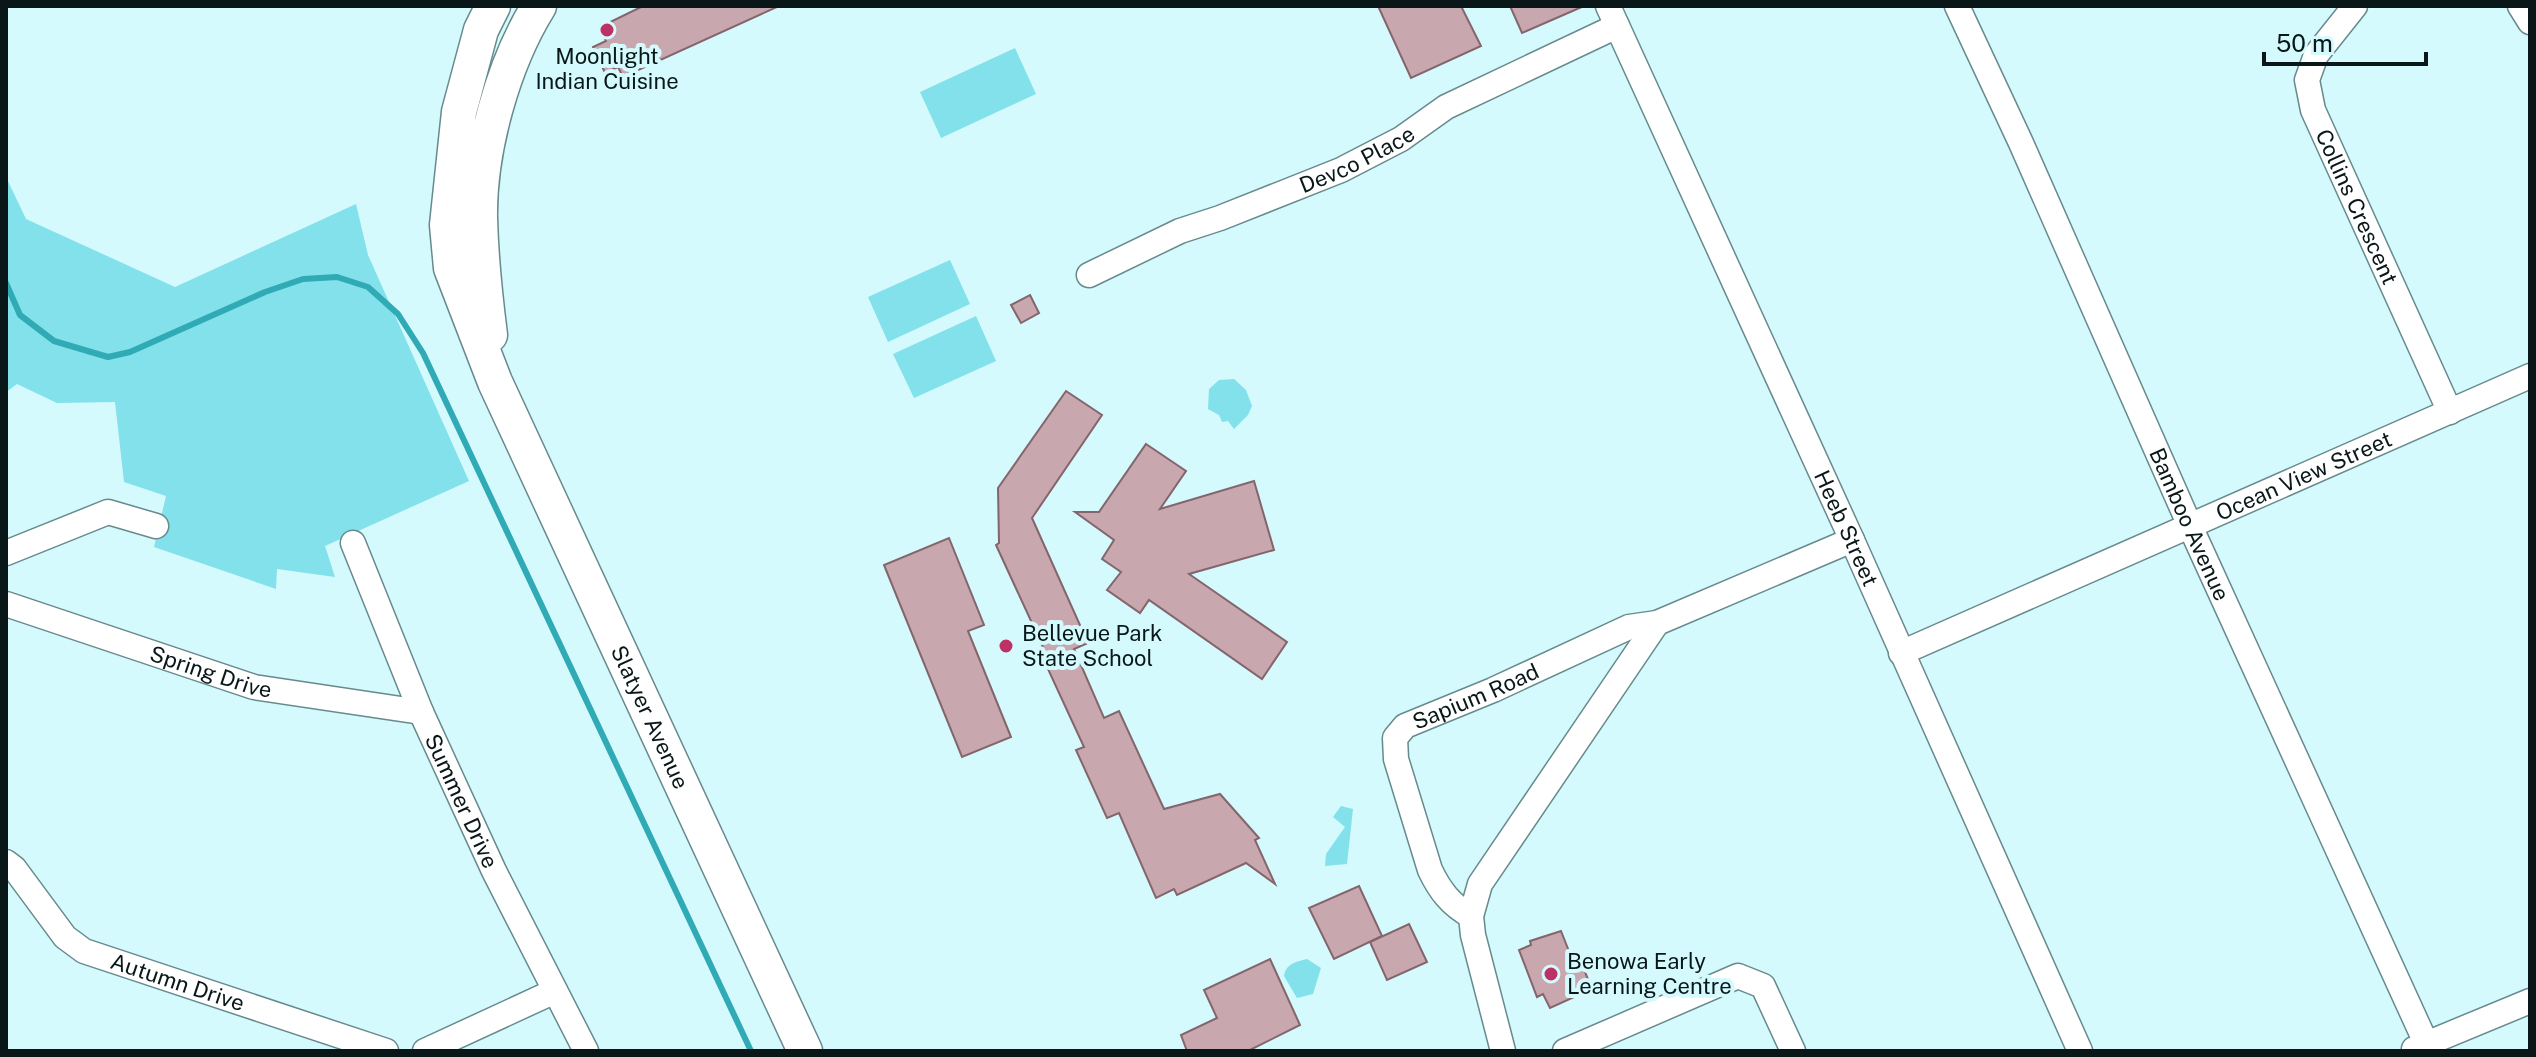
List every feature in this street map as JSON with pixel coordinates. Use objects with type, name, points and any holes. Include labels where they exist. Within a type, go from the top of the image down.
[{"type":"main road","name":"Slatyer Avenue","points":[[493,6],[481,30],[459,112],[447,225],[451,268],[495,382],[805,1051]]},
{"type":"main road","name":"Slatyer Avenue","points":[[495,382],[480,215],[486,150],[504,82],[539,6]]},
{"type":"street","name":"Bamboo Avenue","points":[[1957,6],[2021,143],[2418,1047]]},
{"type":"street","name":"Collins Crescent","points":[[2355,6],[2316,55],[2307,80],[2313,110],[2450,412]]},
{"type":"street","points":[[2520,6],[2530,22]]},
{"type":"street","name":"Devco Place","points":[[1089,275],[1180,231],[1341,170],[1401,139],[1446,107],[1612,16]]},
{"type":"street","name":"Heeb Street","points":[[1612,16],[1852,540],[2080,1051]]},
{"type":"street","name":"Ocean View Street","points":[[1901,653],[2530,376]]},
{"type":"street","points":[[6,553],[108,512],[156,526]]},
{"type":"street","name":"Sapium Road","points":[[1471,916],[1455,907],[1430,870],[1394,753],[1393,744],[1398,733],[1412,723],[1493,690],[1629,627],[1657,623],[1852,540]]},
{"type":"street","name":"Summer Drive","points":[[353,543],[421,712],[494,871],[586,1051]]},
{"type":"street","name":"Spring Drive","points":[[6,604],[254,687],[421,712]]},
{"type":"street","points":[[1503,1051],[1478,962],[1471,916],[1480,884],[1657,623]]},
{"type":"street","name":"Autumn Drive","points":[[6,862],[14,868],[65,937],[84,951],[386,1051]]},
{"type":"street","points":[[1565,1051],[1738,976],[1763,986],[1793,1051]]},
{"type":"street","points":[[425,1051],[555,991]]},
{"type":"street","points":[[2418,1047],[2530,1001]]},
{"type":"shaded area","points":[[1015,48],[1036,94],[941,138],[920,92]]},
{"type":"shaded area","points":[[6,177],[26,219],[175,287],[356,204],[368,255],[469,481],[325,546],[335,577],[277,569],[276,589],[154,547],[166,496],[124,482],[115,402],[57,403],[17,384],[6,392]]},
{"type":"shaded area","points":[[950,260],[970,304],[888,342],[868,297]]},
{"type":"shaded area","points":[[976,316],[996,361],[914,398],[893,354]]},
{"type":"shaded area","points":[[1234,379],[1246,390],[1252,406],[1234,429],[1228,421],[1222,422],[1219,415],[1208,409],[1209,389],[1219,380]]},
{"type":"shaded area","points":[[1341,806],[1353,809],[1347,864],[1325,866],[1326,854],[1345,827],[1333,817]]},
{"type":"shaded area","points":[[1307,959],[1321,968],[1313,994],[1297,998],[1284,976],[1285,972],[1289,966]]},
{"type":"building","points":[[643,6],[779,6],[623,77],[618,67],[605,73],[593,47],[606,41],[600,27]]},
{"type":"building","points":[[1378,6],[1461,6],[1481,46],[1411,78]]},
{"type":"building","points":[[1510,6],[1584,6],[1522,33]]},
{"type":"building","points":[[1030,295],[1039,313],[1021,323],[1011,305]]},
{"type":"building","points":[[1066,391],[1102,415],[1032,518],[1088,643],[1074,649],[1104,718],[1119,711],[1164,809],[1220,794],[1259,838],[1255,840],[1275,884],[1246,863],[1177,895],[1174,889],[1156,898],[1119,813],[1107,818],[1076,750],[1084,747],[1048,669],[1023,655],[1043,647],[996,545],[999,543],[998,488]]},
{"type":"building","points":[[1146,444],[1186,471],[1160,509],[1254,481],[1274,550],[1189,574],[1287,642],[1262,679],[1149,600],[1140,613],[1107,590],[1121,572],[1102,559],[1114,540],[1075,512],[1099,512]]},
{"type":"building","points":[[949,538],[984,625],[968,631],[1011,737],[962,757],[884,565]]},
{"type":"building","points":[[1359,886],[1382,936],[1334,959],[1309,908]]},
{"type":"building","points":[[1409,924],[1427,962],[1387,980],[1370,942]]},
{"type":"building","points":[[1561,931],[1576,969],[1583,967],[1592,989],[1550,1008],[1543,994],[1537,997],[1519,950],[1531,945],[1530,941]]},
{"type":"building","points":[[1270,959],[1300,1025],[1248,1051],[1187,1051],[1181,1035],[1217,1018],[1204,990]]},
{"type":"waterway","points":[[6,283],[20,315],[54,341],[108,357],[130,352],[265,292],[303,279],[337,277],[368,287],[398,314],[423,353],[751,1051]]},
{"type":"place","name":"Moonlight Indian Cuisine","points":[[607,30]]},
{"type":"place","name":"Bellevue Park State School","points":[[1006,646]]},
{"type":"place","name":"Benowa Early Learning Centre","points":[[1551,974]]}]
